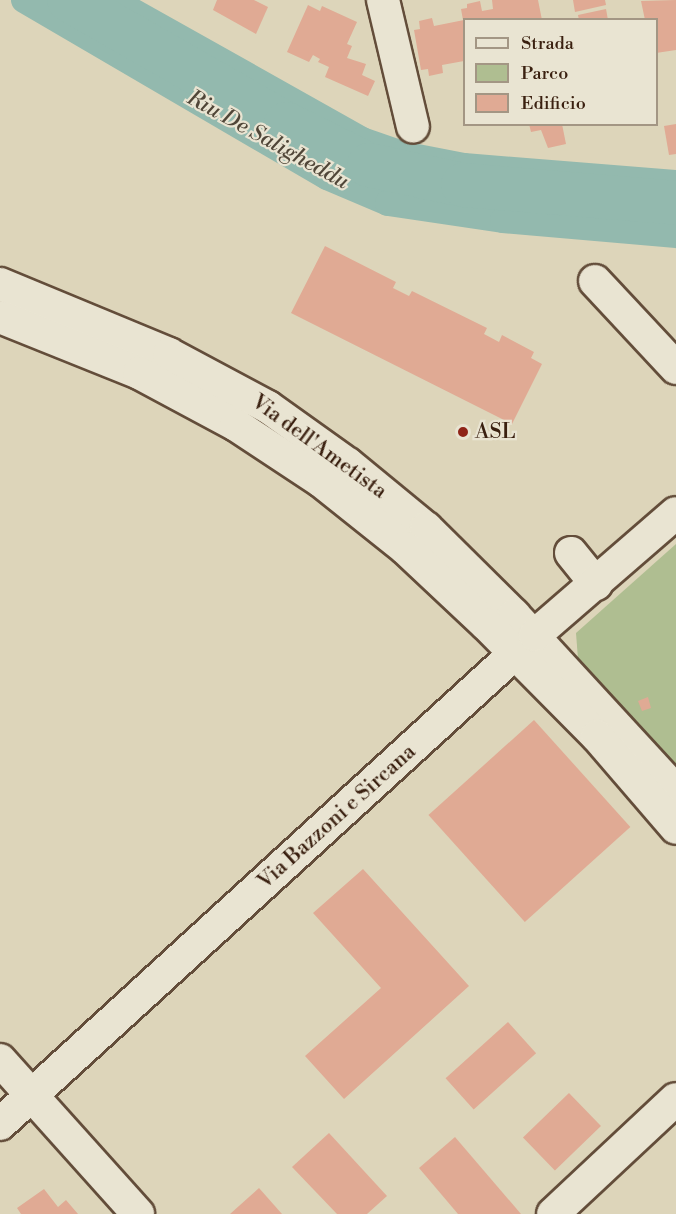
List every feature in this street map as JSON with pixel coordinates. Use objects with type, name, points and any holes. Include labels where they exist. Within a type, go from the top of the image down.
[{"type":"street","points":[[384,0],[413,127]]},
{"type":"street","points":[[595,281],[676,368]]},
{"type":"street","name":"Via dell'Ametista","points":[[0,284],[169,354],[268,406],[426,528],[526,645]]},
{"type":"street","name":"Via dell'Ametista","points":[[0,317],[139,373],[246,431],[321,481],[526,645]]},
{"type":"street","name":"Via Bazzoni e Sircana","points":[[0,1124],[526,645],[676,513]]},
{"type":"street","points":[[571,553],[597,584]]},
{"type":"street","points":[[526,645],[676,791]]},
{"type":"street","points":[[526,645],[597,736],[676,828]]},
{"type":"street","points":[[0,1060],[138,1214]]},
{"type":"street","points":[[553,1214],[676,1099]]},
{"type":"green space","points":[[676,544],[676,767],[578,659],[576,633]]},
{"type":"building","points":[[217,0],[254,0],[268,7],[256,34],[213,10]]},
{"type":"building","points":[[492,0],[538,0],[542,18],[463,18],[463,20],[461,9],[467,8],[467,4],[480,1],[482,11],[493,9]]},
{"type":"building","points":[[573,0],[605,0],[606,5],[575,12]]},
{"type":"building","points":[[676,0],[676,50],[658,53],[658,18],[645,18],[641,1]]},
{"type":"building","points":[[308,5],[320,11],[322,6],[357,22],[347,44],[352,46],[347,58],[366,64],[362,75],[375,81],[368,96],[325,77],[329,67],[318,62],[320,59],[313,55],[309,62],[287,52]]},
{"type":"building","points":[[606,9],[608,18],[579,18],[578,15]]},
{"type":"building","points":[[432,18],[434,26],[463,20],[463,61],[442,65],[443,73],[429,76],[428,69],[421,70],[414,30],[420,29],[419,21]]},
{"type":"building","points":[[676,124],[676,154],[669,155],[664,126]]},
{"type":"building","points":[[530,126],[562,126],[566,144],[548,148],[541,130],[531,132]]},
{"type":"building","points":[[325,246],[396,282],[393,288],[409,296],[412,291],[487,328],[484,334],[499,342],[502,335],[534,352],[531,358],[542,364],[512,424],[291,313]]},
{"type":"building","points":[[648,697],[651,708],[642,711],[638,701]]},
{"type":"building","points":[[534,720],[630,827],[525,922],[428,815]]},
{"type":"building","points":[[363,869],[469,986],[344,1099],[305,1056],[381,988],[313,913]]},
{"type":"building","points":[[508,1022],[536,1053],[474,1109],[446,1078]]},
{"type":"building","points":[[569,1093],[601,1126],[555,1171],[523,1137]]},
{"type":"building","points":[[329,1133],[387,1196],[367,1214],[337,1214],[292,1167]]},
{"type":"building","points":[[455,1137],[521,1214],[458,1214],[419,1168]]},
{"type":"building","points":[[259,1188],[282,1214],[230,1214]]},
{"type":"building","points":[[44,1189],[58,1207],[66,1200],[78,1214],[21,1214],[17,1208]]},
{"type":"waterway","name":"Riu De Saligheddu","points":[[24,0],[327,177],[388,203],[503,220],[676,235]]},
{"type":"waterway","name":"Riu De Saligheddu","points":[[69,0],[286,124],[369,165],[463,185],[676,203]]},
{"type":"waterway","name":"Riu De Saligheddu","points":[[113,0],[362,140],[402,154],[464,166],[676,183]]},
{"type":"place","name":"ASL","points":[[463,432]]}]
